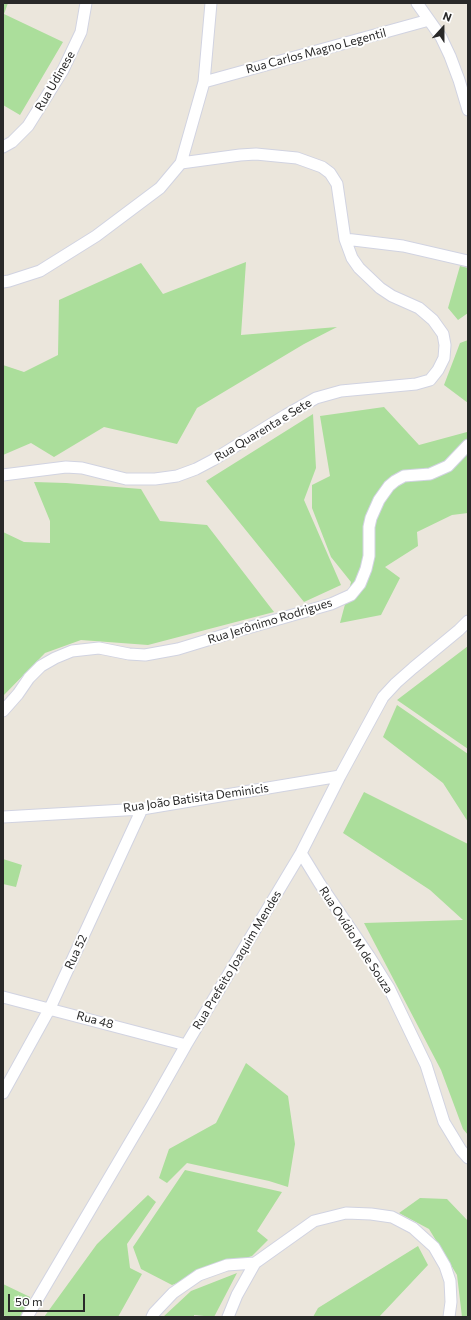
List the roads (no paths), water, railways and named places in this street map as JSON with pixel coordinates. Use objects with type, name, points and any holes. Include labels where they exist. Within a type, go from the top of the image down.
[{"type":"street","name":"Rua Udinese","points":[[3,147],[12,142],[28,126],[63,70],[82,32],[86,3]]},
{"type":"street","points":[[3,282],[40,271],[96,236],[160,188],[181,163],[204,82],[211,3]]},
{"type":"street","points":[[417,3],[441,37],[459,80],[468,110]]},
{"type":"street","name":"Rua Carlos Magno Legentil","points":[[204,82],[429,20]]},
{"type":"street","name":"Rua Quarenta e Sete","points":[[3,475],[66,467],[82,468],[126,479],[155,479],[177,476],[196,469],[213,460],[316,398],[341,391],[416,384],[430,380],[438,370],[444,358],[445,345],[443,334],[433,320],[419,308],[392,296],[380,288],[359,268],[352,258],[345,239],[337,184],[330,173],[322,167],[297,158],[256,154],[181,163]]},
{"type":"street","points":[[345,239],[403,246],[468,261]]},
{"type":"street","name":"Rua Jerônimo Rodrigues","points":[[3,711],[18,694],[29,678],[41,666],[72,651],[99,648],[129,654],[145,655],[178,649],[331,604],[351,595],[360,584],[366,569],[369,556],[369,527],[371,518],[379,500],[389,486],[404,476],[430,474],[448,466],[468,445]]},
{"type":"street","name":"Rua Prefeito Joaquim Mendes","points":[[27,1317],[186,1045],[301,853],[340,776],[383,697],[396,683],[468,621]]},
{"type":"street","name":"Rua João Batisita Deminicis","points":[[3,817],[142,808],[340,776]]},
{"type":"street","name":"Rua 52","points":[[3,1093],[50,1008],[142,808]]},
{"type":"street","name":"Rua Ovídio M de Souza","points":[[301,853],[389,988],[426,1065],[444,1122],[461,1150],[468,1158]]},
{"type":"street","name":"Rua 48","points":[[3,997],[50,1008],[186,1045]]},
{"type":"street","points":[[228,1317],[237,1295],[255,1262],[314,1222],[346,1213],[392,1217],[413,1228],[434,1247],[445,1266],[450,1281],[451,1302],[449,1317]]},
{"type":"street","points":[[152,1317],[173,1293],[199,1275],[227,1265],[255,1262]]}]
